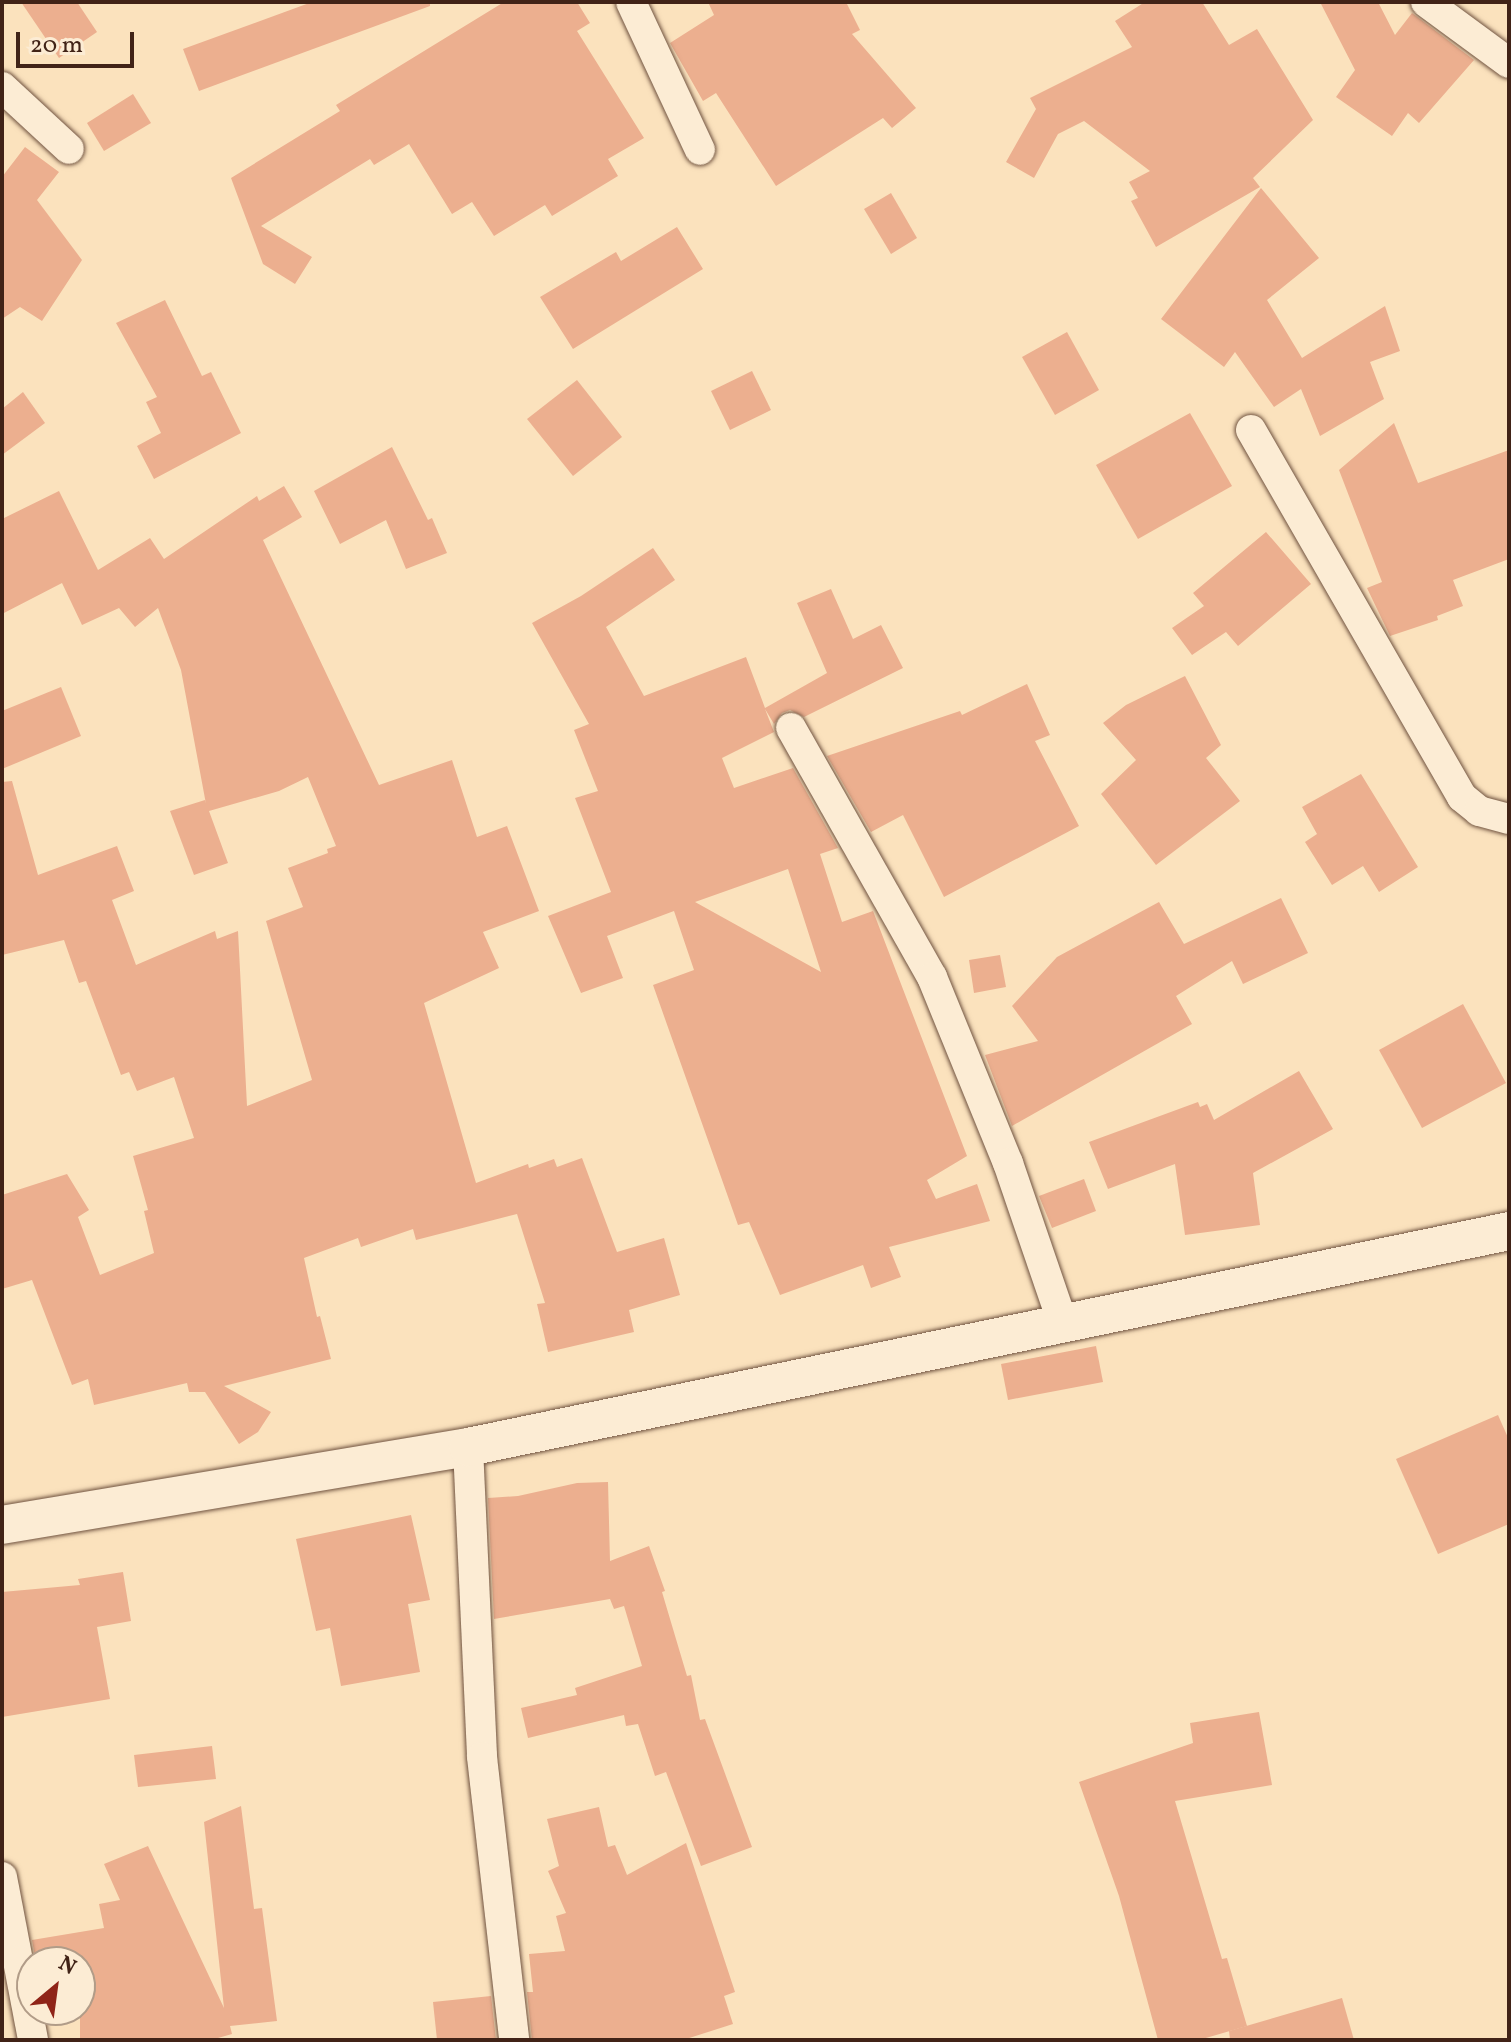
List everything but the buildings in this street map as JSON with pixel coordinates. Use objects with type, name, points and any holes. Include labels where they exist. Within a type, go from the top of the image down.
[{"type":"street","points":[[631,2],[700,150]]},
{"type":"street","points":[[1426,2],[1509,63]]},
{"type":"street","points":[[2,87],[69,149]]},
{"type":"street","points":[[1251,430],[1462,797],[1479,811],[1509,819]]},
{"type":"street","points":[[791,728],[932,977],[1003,1150],[1063,1324]]},
{"type":"street","points":[[2,1525],[468,1447],[1509,1231]]},
{"type":"street","points":[[468,1447],[482,1757],[514,2040]]},
{"type":"street","points":[[2,1877],[33,2040]]}]
